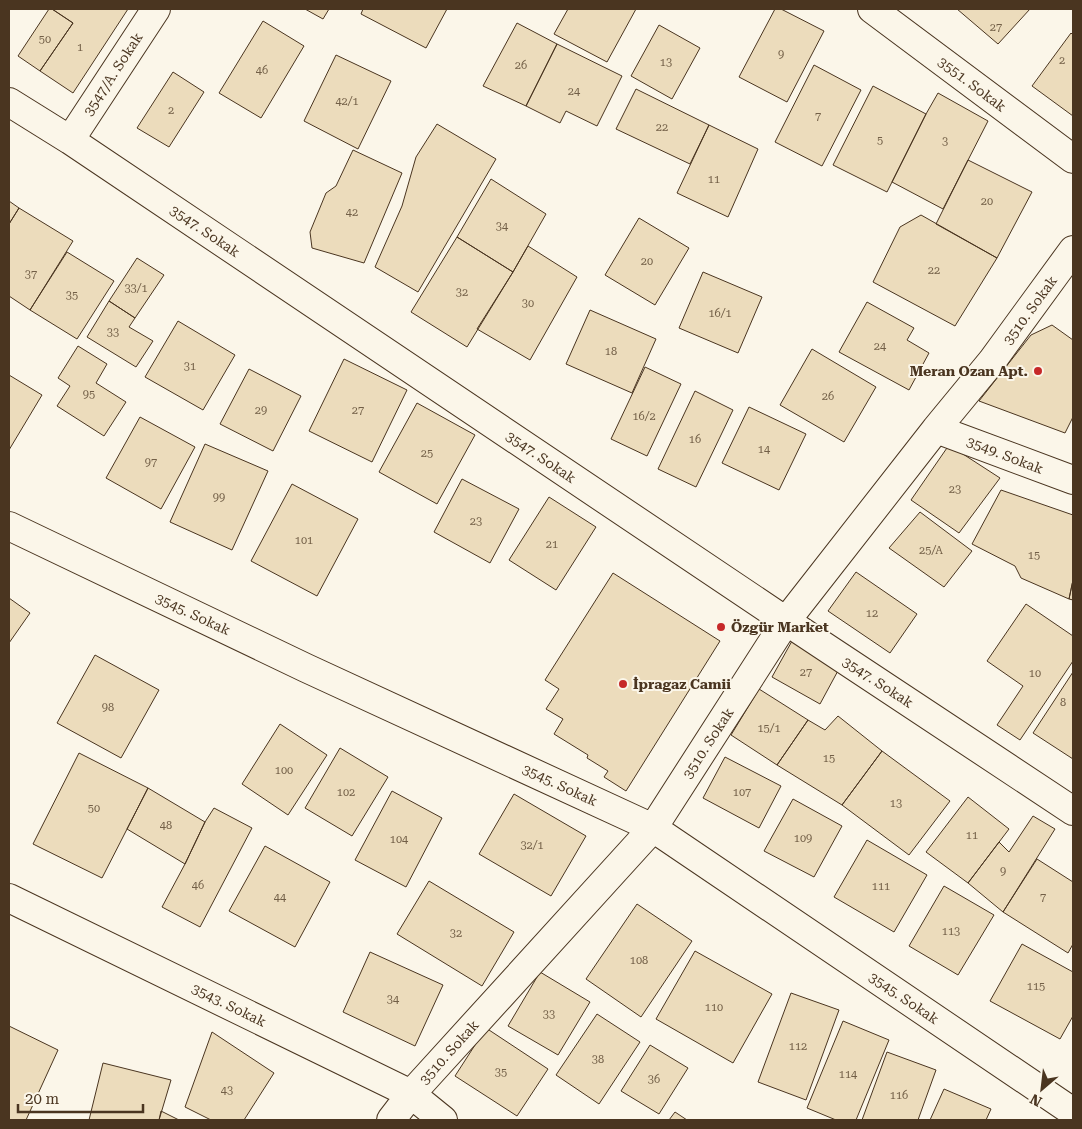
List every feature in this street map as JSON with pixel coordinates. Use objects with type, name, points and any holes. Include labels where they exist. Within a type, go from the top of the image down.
[{"type":"street","name":"3547/A. Sokak","points":[[70,140],[156,9]]},
{"type":"street","name":"3551. Sokak","points":[[872,9],[1073,159]]},
{"type":"street","name":"3547. Sokak","points":[[9,102],[70,140],[786,621],[1073,811]]},
{"type":"street","name":"3510. Sokak","points":[[391,1120],[411,1094],[653,828],[786,621],[936,428],[992,361],[1073,250]]},
{"type":"street","name":"3549. Sokak","points":[[936,428],[1073,480]]},
{"type":"street","name":"3545. Sokak","points":[[9,526],[306,668],[653,828],[1073,1112]]},
{"type":"street","name":"3543. Sokak","points":[[9,898],[411,1094],[442,1120]]},
{"type":"building","points":[[49,9],[52,9],[73,23],[40,71],[18,56]]},
{"type":"building","points":[[52,9],[128,9],[73,93],[40,71],[73,23]]},
{"type":"building","points":[[305,9],[329,9],[323,19]]},
{"type":"building","points":[[363,9],[447,9],[426,48],[361,14]]},
{"type":"building","points":[[568,9],[636,9],[607,62],[554,34]]},
{"type":"building","points":[[775,9],[781,9],[824,31],[787,102],[739,77]]},
{"type":"building","points":[[957,9],[1030,9],[998,44]]},
{"type":"building","points":[[263,21],[304,46],[261,118],[219,93]]},
{"type":"building","points":[[517,23],[557,44],[526,106],[483,86]]},
{"type":"building","points":[[659,25],[700,48],[672,99],[631,76]]},
{"type":"building","points":[[1071,33],[1073,35],[1073,116],[1032,86]]},
{"type":"building","points":[[557,44],[622,76],[597,126],[566,111],[560,123],[526,106]]},
{"type":"building","points":[[336,55],[391,81],[358,149],[304,121]]},
{"type":"building","points":[[814,65],[861,90],[822,166],[775,142]]},
{"type":"building","points":[[173,72],[204,92],[169,147],[137,128]]},
{"type":"building","points":[[873,86],[926,114],[887,192],[833,165]]},
{"type":"building","points":[[636,89],[709,125],[690,164],[616,129]]},
{"type":"building","points":[[938,93],[988,121],[943,209],[892,182]]},
{"type":"building","points":[[437,124],[496,159],[418,292],[375,267],[402,206],[416,157]]},
{"type":"building","points":[[709,125],[758,149],[728,217],[677,193]]},
{"type":"building","points":[[353,150],[402,173],[364,263],[312,248],[310,232],[326,193],[336,186]]},
{"type":"building","points":[[968,160],[1032,192],[997,258],[936,224]]},
{"type":"building","points":[[491,179],[546,214],[513,272],[457,237]]},
{"type":"building","points":[[9,201],[19,208],[9,224]]},
{"type":"building","points":[[19,208],[73,241],[30,310],[9,296],[9,224]]},
{"type":"building","points":[[921,215],[997,258],[955,326],[873,282],[900,227]]},
{"type":"building","points":[[639,218],[689,248],[655,305],[605,275]]},
{"type":"building","points":[[457,237],[513,272],[467,347],[411,312]]},
{"type":"building","points":[[528,246],[577,277],[530,360],[477,329]]},
{"type":"building","points":[[67,252],[114,281],[77,339],[30,310]]},
{"type":"building","points":[[137,258],[164,275],[135,318],[109,301]]},
{"type":"building","points":[[703,272],[762,297],[738,353],[679,328]]},
{"type":"building","points":[[109,301],[135,318],[129,327],[153,341],[136,367],[87,337]]},
{"type":"building","points":[[867,302],[914,328],[907,340],[929,353],[909,390],[839,352]]},
{"type":"building","points":[[590,310],[656,339],[632,393],[566,364]]},
{"type":"building","points":[[178,321],[235,355],[203,410],[145,377]]},
{"type":"building","name":"Meran Ozan Apt.","points":[[1052,325],[1073,340],[1073,417],[1065,433],[979,401],[1031,335]]},
{"type":"building","points":[[78,346],[107,364],[96,383],[126,402],[104,436],[57,406],[70,386],[58,378]]},
{"type":"building","points":[[812,349],[876,387],[844,442],[780,405]]},
{"type":"building","points":[[344,359],[407,390],[372,462],[309,431]]},
{"type":"building","points":[[645,367],[681,384],[647,456],[611,439]]},
{"type":"building","points":[[249,369],[301,396],[273,451],[220,424]]},
{"type":"building","points":[[9,375],[42,395],[9,450]]},
{"type":"building","points":[[695,391],[733,410],[696,487],[658,469]]},
{"type":"building","points":[[417,403],[475,435],[437,504],[379,472]]},
{"type":"building","points":[[749,407],[806,434],[779,490],[722,463]]},
{"type":"building","points":[[140,417],[195,447],[161,509],[106,478]]},
{"type":"building","points":[[205,444],[268,471],[232,550],[170,522]]},
{"type":"building","points":[[949,445],[1000,478],[959,533],[911,500]]},
{"type":"building","points":[[462,479],[519,509],[490,563],[434,532]]},
{"type":"building","points":[[292,484],[358,519],[317,596],[251,561]]},
{"type":"building","points":[[1001,490],[1073,515],[1073,580],[1069,599],[1021,578],[1015,566],[972,544]]},
{"type":"building","points":[[549,497],[596,527],[556,590],[509,560]]},
{"type":"building","points":[[920,512],[972,551],[944,587],[889,548]]},
{"type":"building","points":[[856,572],[917,614],[890,653],[828,611]]},
{"type":"building","name":"İpragaz Camii","points":[[613,573],[720,641],[626,791],[604,777],[608,771],[587,758],[588,755],[554,734],[563,719],[546,709],[559,689],[545,680]]},
{"type":"building","points":[[1073,580],[1073,600],[1069,599]]},
{"type":"building","points":[[9,598],[30,613],[9,643]]},
{"type":"building","points":[[1026,604],[1073,636],[1073,661],[1020,740],[997,725],[1023,686],[987,661]]},
{"type":"building","points":[[792,641],[840,667],[820,704],[772,677]]},
{"type":"building","points":[[95,655],[159,690],[121,758],[57,723]]},
{"type":"building","points":[[1073,672],[1073,759],[1033,733]]},
{"type":"building","points":[[759,689],[808,720],[777,765],[731,735]]},
{"type":"building","points":[[838,716],[882,751],[842,805],[777,765],[808,720],[825,730]]},
{"type":"building","points":[[280,724],[327,755],[288,815],[242,784]]},
{"type":"building","points":[[340,748],[388,777],[352,836],[305,808]]},
{"type":"building","points":[[882,751],[950,801],[909,855],[842,805]]},
{"type":"building","points":[[79,753],[148,788],[102,878],[33,844]]},
{"type":"building","points":[[725,757],[781,786],[759,828],[703,798]]},
{"type":"building","points":[[148,788],[205,822],[185,864],[127,829]]},
{"type":"building","points":[[392,791],[442,818],[406,887],[355,860]]},
{"type":"building","points":[[514,794],[586,836],[551,896],[479,854]]},
{"type":"building","points":[[968,797],[1009,829],[968,883],[926,852]]},
{"type":"building","points":[[793,799],[842,826],[814,877],[764,851]]},
{"type":"building","points":[[214,808],[252,828],[200,927],[162,907]]},
{"type":"building","points":[[1033,816],[1055,829],[1003,912],[968,883],[999,842],[1009,852]]},
{"type":"building","points":[[867,840],[927,875],[894,932],[834,897]]},
{"type":"building","points":[[265,846],[330,882],[295,947],[229,911]]},
{"type":"building","points":[[1037,859],[1073,882],[1073,944],[1068,953],[1003,912]]},
{"type":"building","points":[[429,881],[514,932],[482,986],[397,934]]},
{"type":"building","points":[[944,886],[994,915],[958,975],[909,946]]},
{"type":"building","points":[[637,904],[692,941],[641,1017],[586,979]]},
{"type":"building","points":[[1022,944],[1073,972],[1073,1016],[1060,1039],[990,1001]]},
{"type":"building","points":[[695,951],[772,994],[733,1063],[656,1019]]},
{"type":"building","points":[[370,952],[443,985],[415,1046],[343,1012]]},
{"type":"building","points":[[540,972],[590,1002],[558,1055],[508,1026]]},
{"type":"building","points":[[791,993],[839,1010],[806,1100],[758,1082]]},
{"type":"building","points":[[597,1014],[640,1042],[599,1104],[556,1075]]},
{"type":"building","points":[[843,1021],[889,1040],[856,1120],[836,1120],[807,1108]]},
{"type":"building","points":[[9,1026],[58,1050],[26,1120],[9,1120]]},
{"type":"building","points":[[486,1028],[548,1069],[517,1116],[455,1076]]},
{"type":"building","points":[[212,1032],[274,1073],[244,1120],[211,1120],[185,1107]]},
{"type":"building","points":[[650,1045],[688,1068],[659,1114],[621,1091]]},
{"type":"building","points":[[887,1052],[936,1070],[918,1120],[862,1120]]},
{"type":"building","points":[[103,1063],[171,1080],[159,1120],[89,1120]]},
{"type":"building","points":[[944,1089],[991,1109],[986,1120],[930,1120]]},
{"type":"building","points":[[161,1111],[179,1120],[159,1120]]},
{"type":"building","points":[[675,1112],[687,1120],[669,1120]]},
{"type":"place","name":"Meran Ozan Apt.","points":[[1038,371]]},
{"type":"place","name":"Özgür Market","points":[[721,627]]},
{"type":"place","name":"İpragaz Camii","points":[[623,684]]}]
